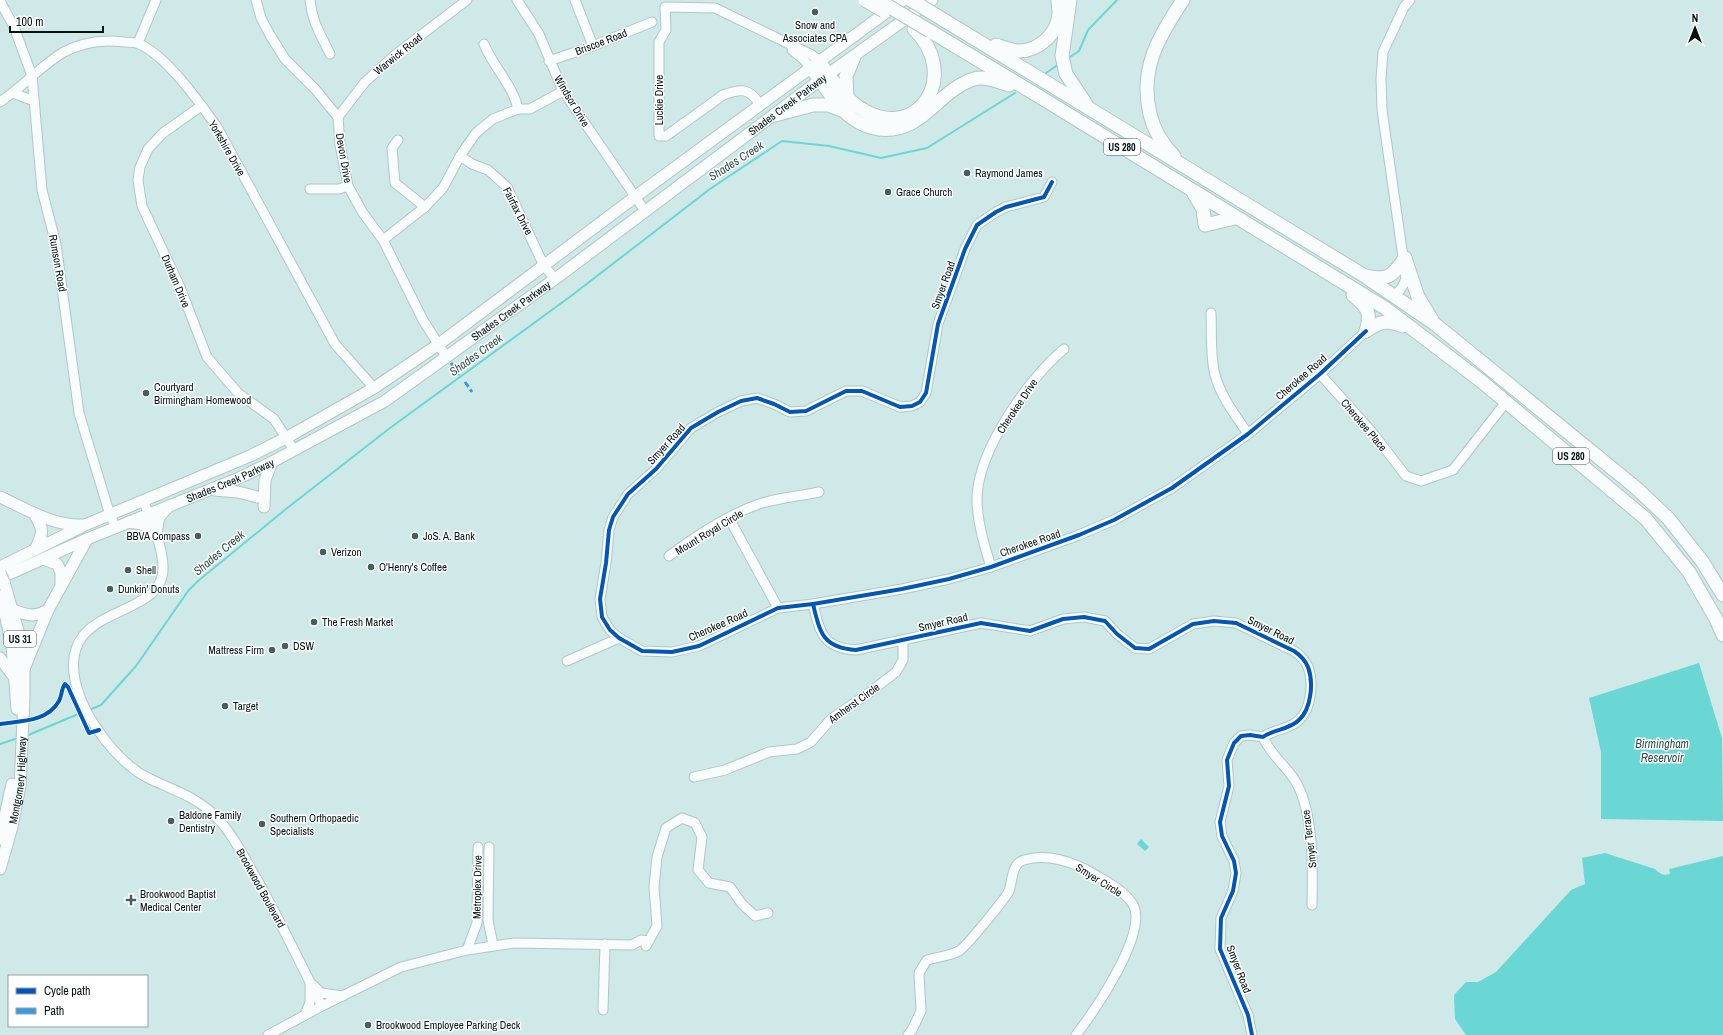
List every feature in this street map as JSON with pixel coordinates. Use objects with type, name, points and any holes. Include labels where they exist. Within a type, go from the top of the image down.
[{"type":"highway","points":[[775,115],[813,105],[828,105],[844,111],[855,120],[871,128],[887,130],[904,128],[917,120],[930,95],[935,79],[932,55],[927,45],[914,29],[865,0]]},
{"type":"highway","name":"US 280","points":[[878,0],[1040,97],[1235,218],[1385,308],[1506,402],[1646,519],[1689,572],[1716,619],[1723,635]]},
{"type":"highway","name":"US 280","points":[[911,0],[1363,275],[1435,324],[1629,482],[1668,518],[1702,561],[1723,595]]},
{"type":"highway","points":[[969,35],[1010,50],[1022,51],[1033,48],[1045,41],[1057,25],[1059,12],[1058,0]]},
{"type":"highway","points":[[1070,0],[1062,56],[1066,74],[1090,109]]},
{"type":"highway","points":[[1183,0],[1165,28],[1151,58],[1146,81],[1146,100],[1154,130],[1167,149],[1189,169]]},
{"type":"highway","points":[[847,97],[846,76],[854,57]]},
{"type":"highway","points":[[815,65],[844,111]]},
{"type":"highway","points":[[824,78],[865,111],[885,118],[896,118],[911,113],[921,112],[971,80],[989,78],[1040,97]]},
{"type":"highway","points":[[1191,190],[1203,209],[1206,225],[1235,218]]},
{"type":"highway","points":[[1259,232],[1285,243],[1375,295],[1386,298],[1393,295]]},
{"type":"highway","points":[[1363,275],[1378,278],[1389,277],[1394,273],[1404,258]]},
{"type":"highway","points":[[1404,258],[1418,297],[1435,324]]},
{"type":"highway","points":[[1329,274],[1367,309],[1369,321],[1366,331]]},
{"type":"highway","points":[[1366,331],[1376,324],[1386,322],[1410,328]]},
{"type":"main road","name":"Shades Creek Parkway","points":[[0,567],[85,525],[234,464],[286,438],[374,388],[439,344],[635,197],[903,0]]},
{"type":"main road","name":"Shades Creek Parkway","points":[[1,581],[42,559],[87,539],[212,490],[272,462],[385,401],[447,358],[555,279],[824,78],[932,0]]},
{"type":"main road","points":[[264,507],[265,482],[272,462]]},
{"type":"main road","points":[[212,490],[238,492],[257,497]]},
{"type":"main road","points":[[0,497],[54,522],[70,526],[85,525]]},
{"type":"main road","points":[[129,522],[142,524],[156,533],[159,516],[169,506]]},
{"type":"main road","points":[[34,513],[43,533],[35,550]]},
{"type":"main road","points":[[24,670],[48,610],[87,539]]},
{"type":"main road","points":[[42,559],[57,564],[61,572],[61,584]]},
{"type":"main road","name":"Montgomery Highway","points":[[0,869],[12,827],[24,670],[19,634],[10,614],[1,581]]},
{"type":"main road","points":[[0,628],[10,614],[28,616],[41,614],[48,610]]},
{"type":"main road","name":"Montgomery Highway","points":[[10,614],[14,677],[21,697]]},
{"type":"main road","points":[[0,658],[14,677]]},
{"type":"main road","name":"Montgomery Highway","points":[[1,836],[16,786]]},
{"type":"street","points":[[138,43],[156,0]]},
{"type":"street","points":[[256,0],[261,18],[270,36],[285,59],[315,89],[338,117]]},
{"type":"street","points":[[310,0],[311,15],[330,54]]},
{"type":"street","name":"Warwick Road","points":[[338,117],[365,82],[394,55],[467,0]]},
{"type":"street","name":"Windsor Drive","points":[[517,0],[539,34],[549,61],[563,91],[635,197]]},
{"type":"street","points":[[575,0],[593,46]]},
{"type":"street","points":[[1393,295],[1397,294],[1404,286],[1406,278],[1382,110],[1381,79],[1383,52],[1404,7],[1410,0]]},
{"type":"street","name":"Rumson Road","points":[[0,1],[14,27],[32,76],[42,190],[56,244],[79,413],[110,515],[116,528]]},
{"type":"street","name":"Luckie Drive","points":[[760,105],[755,96],[742,89],[734,90],[723,95],[666,136],[659,136],[659,42],[666,30],[665,7],[704,4],[715,8],[777,39],[815,65]]},
{"type":"street","name":"Briscoe Road","points":[[549,61],[593,46],[652,22]]},
{"type":"street","name":"Yorkshire Drive","points":[[0,102],[62,53],[80,45],[106,40],[138,43],[156,55],[169,68],[217,127],[335,344],[374,388]]},
{"type":"street","points":[[484,44],[489,57],[516,98],[518,109]]},
{"type":"street","points":[[383,240],[425,207],[443,188],[460,156],[476,133],[493,119],[518,109],[530,109],[563,91]]},
{"type":"street","points":[[13,93],[34,101]]},
{"type":"street","name":"Durham Drive","points":[[201,106],[163,133],[148,149],[140,167],[138,180],[142,206],[180,287],[207,357],[238,393],[274,419],[294,450]]},
{"type":"street","name":"Devon Drive","points":[[338,117],[340,145],[348,186],[363,213],[383,240],[423,320],[439,344]]},
{"type":"street","points":[[398,140],[392,148],[395,184],[425,207]]},
{"type":"street","name":"Fairfax Drive","points":[[460,156],[472,164],[488,170],[507,187],[544,266]]},
{"type":"street","name":"Smyer Road","points":[[646,651],[642,651],[619,638],[610,630],[602,617],[600,599],[606,564],[609,530],[613,516],[628,494],[656,469],[691,428],[718,412],[741,401],[757,398],[790,412],[806,411],[846,391],[862,391],[900,407],[912,406],[920,402],[926,393],[938,324],[965,249],[977,225],[1001,210],[1044,197],[1052,182]]},
{"type":"street","points":[[310,189],[339,189],[348,186]]},
{"type":"street","points":[[635,197],[645,211]]},
{"type":"street","name":"Shades Creek Parkway","points":[[544,266],[555,279]]},
{"type":"street","points":[[1211,313],[1215,375],[1225,400],[1248,434]]},
{"type":"street","name":"Cherokee Road","points":[[646,651],[672,652],[699,646],[778,608],[814,604],[902,589],[949,579],[991,567],[1079,536],[1114,520],[1172,488],[1248,434],[1320,374],[1366,331]]},
{"type":"street","points":[[439,344],[447,358]]},
{"type":"street","name":"Cherokee Drive","points":[[991,567],[980,528],[978,510],[977,496],[981,475],[997,434],[1024,391],[1064,348]]},
{"type":"street","name":"Cherokee Place","points":[[1320,374],[1372,432],[1406,476],[1421,481],[1453,470],[1506,402]]},
{"type":"street","name":"Mount Royal Circle","points":[[669,556],[690,541],[729,518],[759,504],[819,492]]},
{"type":"street","name":"Brookwood Boulevard","points":[[144,502],[156,533],[164,568],[159,586],[150,597],[105,618],[87,630],[78,645],[73,663],[77,688],[86,710],[109,746],[129,766],[147,777],[189,796],[216,816],[241,851],[267,897],[322,1006]]},
{"type":"street","points":[[729,518],[778,608]]},
{"type":"street","name":"Smyer Road","points":[[814,604],[819,626],[829,643],[841,649],[856,650],[981,623],[1030,631],[1063,619],[1084,617],[1105,621],[1117,634],[1135,648],[1150,649],[1192,624],[1214,621],[1236,623],[1294,651],[1302,657],[1308,667],[1310,680],[1309,702],[1300,719],[1290,726],[1270,732],[1262,737],[1250,735],[1241,736],[1234,743],[1227,760],[1230,786],[1220,822],[1222,836],[1234,861],[1236,873],[1233,891],[1221,918],[1220,949],[1248,1016],[1252,1035]]},
{"type":"street","points":[[567,661],[619,638]]},
{"type":"street","name":"Amherst Circle","points":[[694,777],[725,770],[769,752],[796,749],[811,742],[831,719],[896,672],[903,660],[903,641]]},
{"type":"street","name":"Smyer Terrace","points":[[1262,737],[1268,749],[1294,778],[1304,799],[1313,875],[1312,905]]},
{"type":"street","points":[[268,1035],[322,1006],[401,968],[467,950],[514,943],[630,945],[641,940],[648,941],[657,926],[654,887],[657,857],[666,828],[682,818],[695,823],[702,837],[698,870],[709,883],[730,887],[742,904],[755,916],[768,913]]},
{"type":"street","name":"Metroplex Drive","points":[[467,950],[477,923],[478,847]]},
{"type":"street","name":"Metroplex Drive","points":[[489,847],[488,920],[493,945]]},
{"type":"street","name":"Smyer Circle","points":[[908,1035],[921,1011],[919,973],[927,960],[960,951],[1004,900],[1010,889],[1013,871],[1022,860],[1035,858],[1058,860],[1080,866],[1119,890],[1132,903],[1136,913],[1136,928],[1125,956],[1092,1015],[1076,1035]]},
{"type":"street","points":[[603,1010],[604,944]]},
{"type":"street","points":[[310,983],[322,993],[343,996]]},
{"type":"street","name":"Brookwood Boulevard","points":[[305,1015],[310,1002],[310,983]]},
{"type":"water","name":"Birmingham Reservoir","points":[[1699,663],[1722,738],[1723,821],[1601,819],[1601,752],[1589,698]]},
{"type":"water","points":[[1141,839],[1149,847],[1145,851],[1137,844]]},
{"type":"water","points":[[1605,853],[1655,869],[1663,875],[1670,874],[1669,869],[1723,856],[1723,1035],[1466,1035],[1455,1019],[1454,995],[1466,982],[1478,982],[1496,972],[1571,890],[1585,884],[1582,858]]},
{"type":"waterway","name":"Shades Creek","points":[[1067,59],[1079,51],[1088,30],[1117,0]]},
{"type":"waterway","name":"Shades Creek","points":[[1046,73],[1059,64]]},
{"type":"waterway","name":"Shades Creek","points":[[89,710],[101,705],[136,666],[188,591],[198,581],[286,509],[390,428],[571,296],[710,189],[782,141],[829,146],[881,158],[927,148],[1015,93]]},
{"type":"waterway","name":"Shades Creek","points":[[26,736],[83,712]]},
{"type":"waterway","name":"Shades Creek","points":[[0,744],[18,738]]},
{"type":"marked path","points":[[451,363],[459,375]]},
{"type":"marked path","points":[[465,382],[472,392]]},
{"type":"cycle path","points":[[1052,182],[1044,197],[1006,207],[977,225],[965,249],[938,324],[926,393],[920,402],[912,406],[900,407],[862,391],[846,391],[806,411],[790,412],[757,398],[741,401],[718,412],[691,428],[656,469],[628,494],[613,517],[609,530],[606,563],[600,599],[602,617],[610,630],[619,638],[642,651],[672,652],[699,646],[778,608],[813,604],[902,589],[949,579],[991,567],[1079,535],[1114,520],[1172,488],[1248,434],[1320,374],[1366,331]]},
{"type":"cycle path","points":[[813,604],[818,623],[825,637],[836,646],[845,649],[856,650],[981,623],[1030,631],[1063,619],[1084,617],[1105,621],[1117,634],[1135,648],[1149,649],[1193,624],[1214,621],[1236,623],[1294,651],[1300,656],[1308,667],[1311,680],[1309,703],[1303,715],[1291,726],[1272,732],[1263,737],[1250,735],[1241,736],[1234,743],[1227,760],[1229,786],[1220,822],[1222,836],[1234,861],[1236,873],[1233,891],[1221,918],[1220,949],[1248,1015],[1252,1035]]},
{"type":"cycle path","points":[[0,724],[25,721],[41,717],[48,713],[59,701],[65,684],[68,687],[89,733],[99,730]]},
{"type":"place","name":"Snow and Associates CPA","points":[[815,12]]},
{"type":"place","name":"Raymond James","points":[[967,173]]},
{"type":"place","name":"Grace Church","points":[[888,192]]},
{"type":"place","name":"Courtyard Birmingham Homewood","points":[[146,393]]},
{"type":"place","name":"BBVA Compass","points":[[198,536]]},
{"type":"place","name":"JoS. A. Bank","points":[[415,536]]},
{"type":"place","name":"Verizon","points":[[323,552]]},
{"type":"place","name":"O'Henry's Coffee","points":[[371,567]]},
{"type":"place","name":"Shell","points":[[128,570]]},
{"type":"place","name":"Dunkin' Donuts","points":[[110,589]]},
{"type":"place","name":"The Fresh Market","points":[[314,622]]},
{"type":"place","name":"DSW","points":[[285,646]]},
{"type":"place","name":"Mattress Firm","points":[[272,650]]},
{"type":"place","name":"Target","points":[[225,706]]},
{"type":"place","name":"Baldone Family Dentistry","points":[[171,821]]},
{"type":"place","name":"Southern Orthopaedic Specialists","points":[[262,824]]},
{"type":"place","name":"Brookwood Baptist Medical Center","points":[[131,900]]},
{"type":"place","name":"Brookwood Employee Parking Deck","points":[[368,1025]]}]
